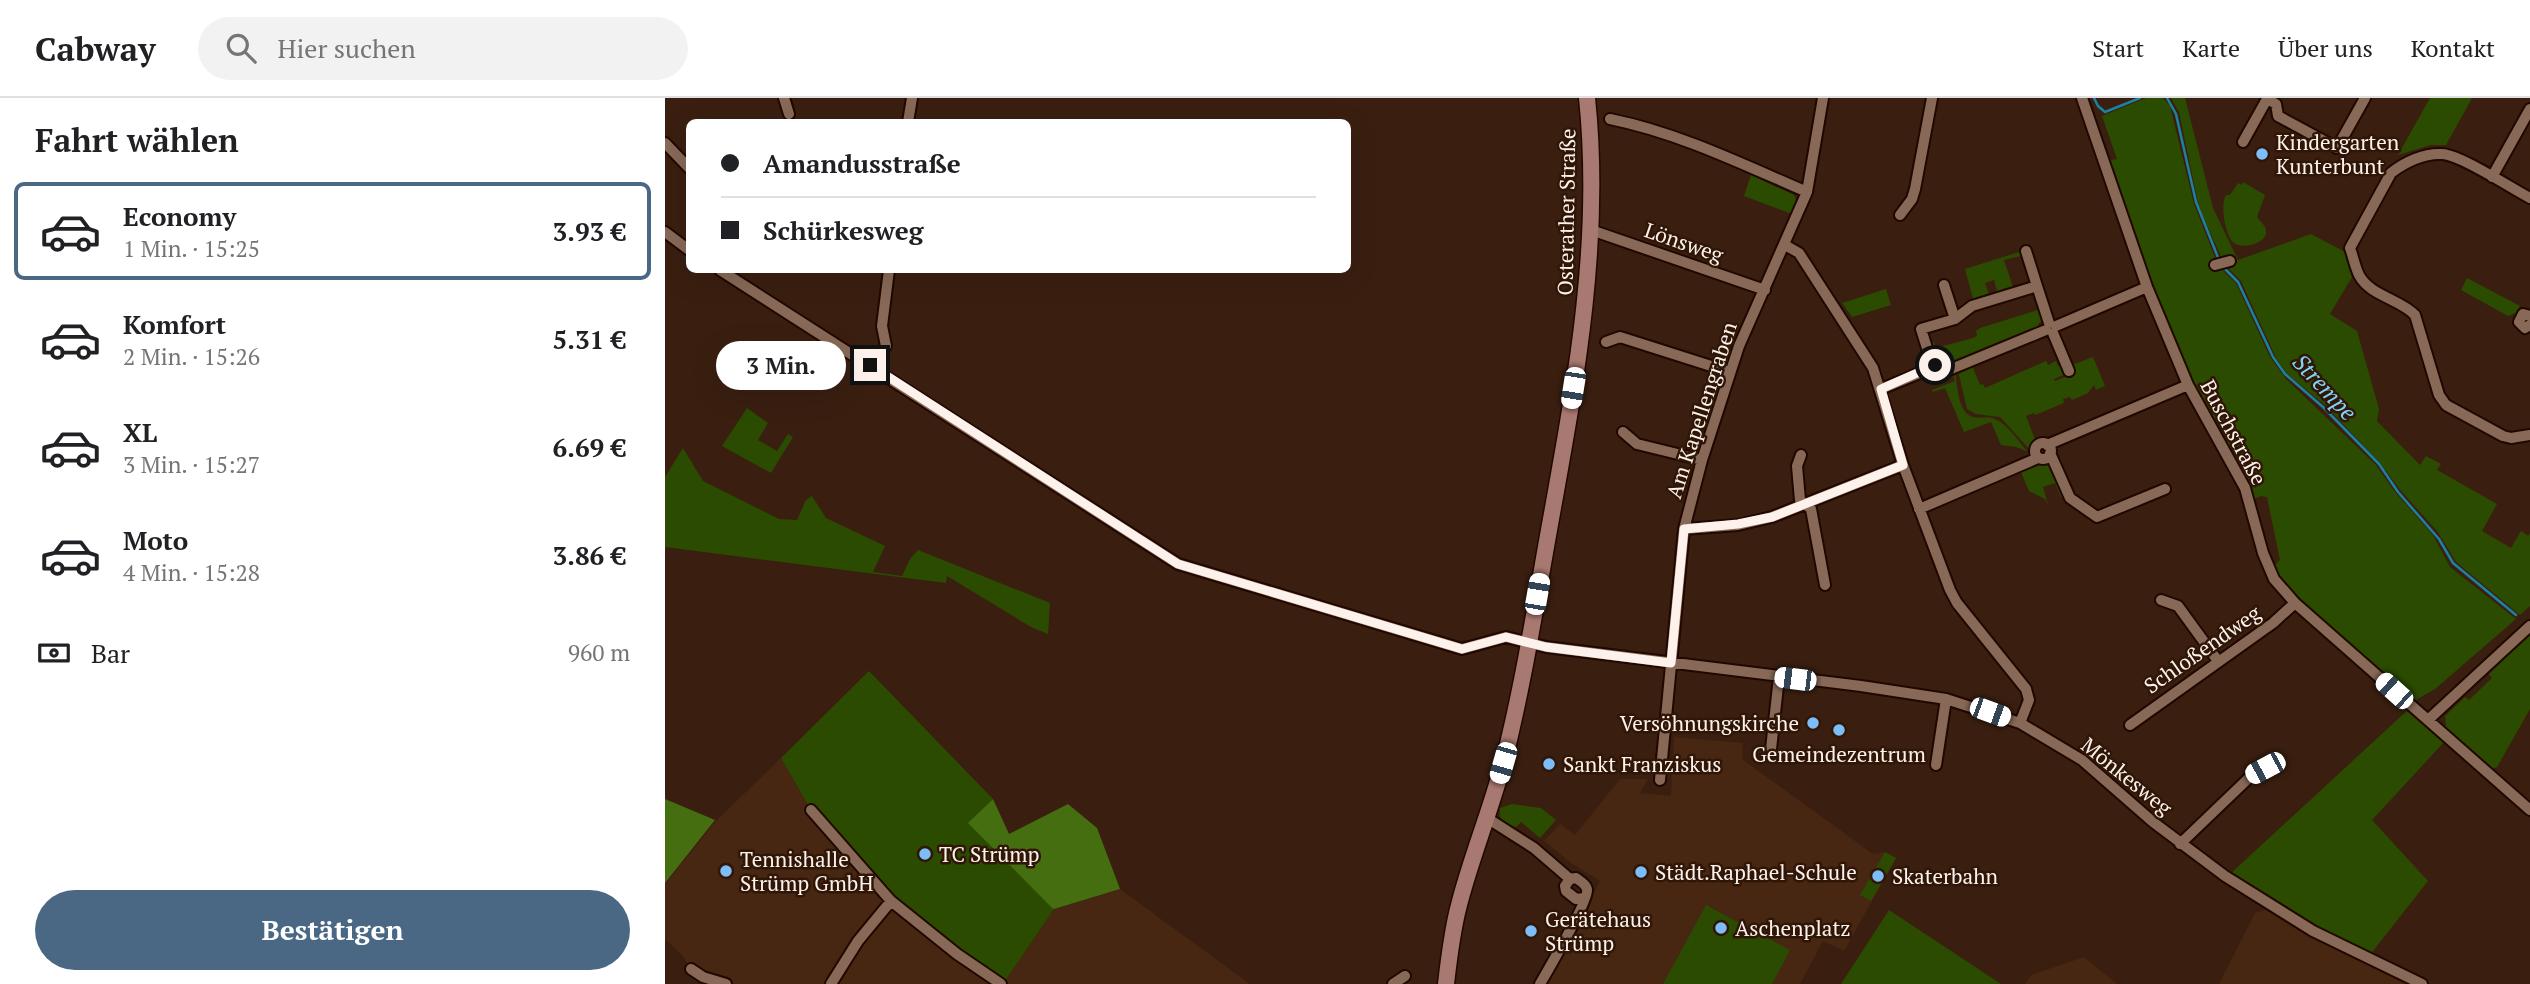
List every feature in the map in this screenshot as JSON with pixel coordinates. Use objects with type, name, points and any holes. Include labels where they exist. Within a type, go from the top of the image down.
[{"type":"main road","name":"Osterather Straße","points":[[1446,984],[1459,904],[1503,763],[1529,642],[1584,316],[1592,176],[1587,98]]},
{"type":"street","points":[[784,98],[789,114]]},
{"type":"street","points":[[908,119],[912,98]]},
{"type":"street","name":"Am Kapellengraben","points":[[1660,780],[1684,529],[1702,460],[1739,345],[1807,192],[1823,98]]},
{"type":"street","points":[[1900,215],[1912,199],[1915,189],[1932,98]]},
{"type":"street","name":"Buschstraße","points":[[2082,98],[2147,288],[2187,385],[2245,488],[2263,553],[2274,579],[2295,603],[2530,810]]},
{"type":"street","points":[[2242,142],[2267,98],[2276,104],[2278,116],[2337,148],[2365,98]]},
{"type":"street","points":[[2492,177],[2530,109]]},
{"type":"street","points":[[1610,118],[1646,126],[1682,139],[1807,192]]},
{"type":"street","points":[[665,143],[686,165]]},
{"type":"street","points":[[2530,198],[2452,156],[2443,154],[2425,157],[2402,164],[2391,173],[2350,248],[2358,275],[2364,282],[2415,315],[2439,395],[2446,405],[2503,436],[2511,438],[2530,435]]},
{"type":"street","name":"Lönsweg","points":[[1591,230],[1765,290]]},
{"type":"street","points":[[665,232],[686,248]]},
{"type":"street","points":[[1785,245],[1799,253],[1870,360],[1903,465],[1957,603],[2026,689],[2029,700],[2020,723]]},
{"type":"street","points":[[2026,251],[2051,328],[2069,371]]},
{"type":"street","points":[[2215,265],[2230,261]]},
{"type":"street","name":"Mönkesweg","points":[[725,273],[1178,564],[1462,649],[1506,637],[1546,647],[1946,699],[2020,723],[2082,760],[2181,844],[2225,876],[2313,931],[2422,984]]},
{"type":"street","points":[[886,346],[882,326],[889,273]]},
{"type":"street","points":[[1944,285],[1955,319]]},
{"type":"street","points":[[1936,369],[1921,329],[1955,319],[1972,306],[2038,286]]},
{"type":"street","points":[[1881,389],[2051,328],[2147,288]]},
{"type":"street","points":[[2530,316],[2523,314],[2519,321],[2525,328],[2530,326]]},
{"type":"street","points":[[1606,342],[1620,337],[1730,372]]},
{"type":"street","points":[[2049,449],[2187,385]]},
{"type":"street","points":[[1623,432],[1637,444],[1702,460]]},
{"type":"street","points":[[1919,509],[2038,458],[2036,447],[2041,443],[2049,449],[2070,498],[2097,517],[2165,489]]},
{"type":"street","points":[[1801,455],[1797,466],[1800,500],[1811,509],[1825,585]]},
{"type":"street","points":[[1684,529],[1738,524],[1772,517],[1903,465]]},
{"type":"street","points":[[2161,600],[2178,606],[2218,661]]},
{"type":"street","name":"Schloßendweg","points":[[2130,725],[2273,623],[2295,603]]},
{"type":"street","points":[[2428,720],[2530,626]]},
{"type":"street","points":[[1771,749],[1779,677]]},
{"type":"street","points":[[1935,765],[1946,699]]},
{"type":"street","points":[[2181,844],[2252,775],[2265,768]]},
{"type":"street","points":[[811,810],[891,901],[957,954],[1001,984]]},
{"type":"street","points":[[1487,818],[1534,848],[1570,879],[1565,886],[1566,891],[1576,899],[1584,898],[1582,908],[1540,984]]},
{"type":"street","points":[[831,984],[858,941],[891,901]]},
{"type":"street","points":[[691,969],[703,977],[726,984]]},
{"type":"street","points":[[1393,984],[1405,976]]},
{"type":"shaded area","points":[[1674,737],[1743,743],[1742,759],[1873,854],[1885,852],[1896,858],[1844,951],[1823,941],[1800,984],[1545,984],[1600,881],[1571,863],[1544,841],[1560,824],[1575,835],[1620,779],[1648,779],[1640,793],[1671,796]]},
{"type":"shaded area","points":[[781,758],[811,810],[1001,984],[701,984],[682,955],[665,939],[665,884],[716,821]]},
{"type":"shaded area","points":[[1120,889],[1250,984],[1003,984],[1054,909]]},
{"type":"shaded area","points":[[2267,909],[2327,945],[2413,984],[2219,984],[2255,913]]},
{"type":"shaded area","points":[[2084,957],[2117,984],[2025,984],[2031,975]]},
{"type":"green space","points":[[2146,98],[2163,98],[2170,106],[2194,204],[2216,260],[2236,283],[2270,357],[2286,379],[2376,465],[2395,492],[2433,535],[2450,567],[2516,619],[2435,689],[2414,701],[2289,591],[2273,567],[2280,560],[2267,497],[2254,499],[2179,356],[2144,265],[2110,160],[2117,159],[2102,116]]},
{"type":"green space","points":[[2171,98],[2185,98],[2213,208],[2238,260],[2311,234],[2347,253],[2352,277],[2330,314],[2357,331],[2379,409],[2377,421],[2420,465],[2426,456],[2441,464],[2437,470],[2497,504],[2482,531],[2511,548],[2521,531],[2528,536],[2530,533],[2530,606],[2520,615],[2456,562],[2437,531],[2380,463],[2326,406],[2287,374],[2276,358],[2241,281],[2225,265],[2204,219],[2198,203],[2179,112]]},
{"type":"green space","points":[[2430,98],[2472,98],[2446,145],[2431,145],[2398,155]]},
{"type":"green space","points":[[1751,175],[1794,195],[1796,200],[1792,214],[1744,196]]},
{"type":"green space","points":[[2243,182],[2265,195],[2257,217],[2264,225],[2266,235],[2259,242],[2243,246],[2234,243],[2228,234],[2223,205],[2226,195],[2230,195],[2238,183],[2242,185]]},
{"type":"green space","points":[[2019,252],[2021,256],[2004,260],[2014,290],[1998,295],[1994,280],[1985,283],[1990,297],[1974,302],[1965,269]]},
{"type":"green space","points":[[2467,278],[2520,306],[2516,313],[2508,316],[2461,290]]},
{"type":"green space","points":[[1886,289],[1891,305],[1852,317],[1842,303]]},
{"type":"green space","points":[[2041,309],[2044,319],[2038,324],[2039,328],[1948,364],[1946,358],[1937,361],[1931,343],[1934,342],[1936,348],[1973,338],[1977,336],[1976,331],[1980,328]]},
{"type":"green space","points":[[2093,357],[2105,386],[2096,390],[2094,385],[2088,393],[2072,400],[2070,397],[2063,399],[2064,403],[2026,416],[2035,440],[2031,451],[2000,417],[1976,414],[1967,409],[1958,371],[1972,365],[1980,385],[1983,384],[1985,388],[2046,361],[2048,365],[2056,361],[2058,366],[2062,365],[2066,374],[2054,379],[2055,381],[2070,375],[2074,370],[2072,365]]},
{"type":"green space","points":[[1955,372],[1964,410],[1976,418],[1993,418],[2000,421],[2027,451],[2001,445],[1991,422],[1964,432],[1945,388],[1933,392],[1932,390],[1955,381],[1952,373]]},
{"type":"green space","points":[[747,408],[768,423],[758,440],[777,451],[788,434],[793,437],[771,473],[722,446]]},
{"type":"green space","points":[[683,448],[703,481],[779,519],[797,520],[806,500],[812,496],[826,518],[885,546],[873,572],[902,576],[918,550],[1050,603],[1048,634],[1031,627],[947,576],[946,583],[665,547],[665,477]]},
{"type":"green space","points":[[2049,461],[2065,495],[2061,497],[2055,483],[2043,487],[2048,505],[2045,499],[2029,491],[2021,472]]},
{"type":"green space","points":[[2530,634],[2530,709],[2497,767],[2492,769],[2446,730],[2445,716],[2465,697],[2469,700],[2492,678],[2489,674]]},
{"type":"green space","name":"TC Strümp","points":[[869,671],[993,799],[969,823],[1054,909],[1003,984],[891,901],[811,810],[781,758]]},
{"type":"green space","points":[[2410,708],[2446,740],[2372,820],[2428,881],[2369,956],[2308,928],[2228,876]]},
{"type":"green space","points":[[665,799],[715,820],[665,883]]},
{"type":"green space","points":[[993,799],[1009,834],[1068,804],[1097,828],[1120,889],[1052,908],[968,823]]},
{"type":"green space","points":[[1512,804],[1541,808],[1556,820],[1540,838],[1521,822],[1513,830],[1502,822],[1500,812],[1500,808]]},
{"type":"green space","name":"Skaterbahn","points":[[1885,852],[1896,858],[1871,901],[1860,895]]},
{"type":"green space","name":"Aschenplatz","points":[[1706,905],[1790,950],[1772,984],[1663,984]]},
{"type":"green space","points":[[1889,910],[2001,984],[1841,984]]},
{"type":"waterway","name":"Strempe","points":[[2094,98],[2105,112],[2140,98]]},
{"type":"waterway","name":"Strempe","points":[[2167,98],[2176,114],[2196,202],[2219,260]]},
{"type":"waterway","name":"Strempe","points":[[2222,266],[2238,282],[2273,357],[2285,374],[2323,407],[2379,464],[2398,492],[2439,539],[2453,563],[2516,615]]},
{"type":"place","name":"Kindergarten Kunterbunt","points":[[2262,154]]},
{"type":"place","name":"Versöhnungskirche","points":[[1813,723]]},
{"type":"place","name":"Gemeindezentrum","points":[[1839,730]]},
{"type":"place","name":"Sankt Franziskus","points":[[1549,764]]},
{"type":"place","name":"TC Strümp","points":[[925,854]]},
{"type":"place","name":"Tennishalle Strümp GmbH","points":[[726,871]]},
{"type":"place","name":"Städt.Raphael-Schule","points":[[1641,872]]},
{"type":"place","name":"Skaterbahn","points":[[1878,876]]},
{"type":"place","name":"Aschenplatz","points":[[1721,928]]},
{"type":"place","name":"Gerätehaus Strümp","points":[[1531,931]]},
{"type":"route","points":[[870,365],[1178,564],[1462,649],[1506,637],[1546,647],[1671,663],[1684,529],[1738,524],[1772,517],[1903,465],[1881,389],[1935,365]]}]
